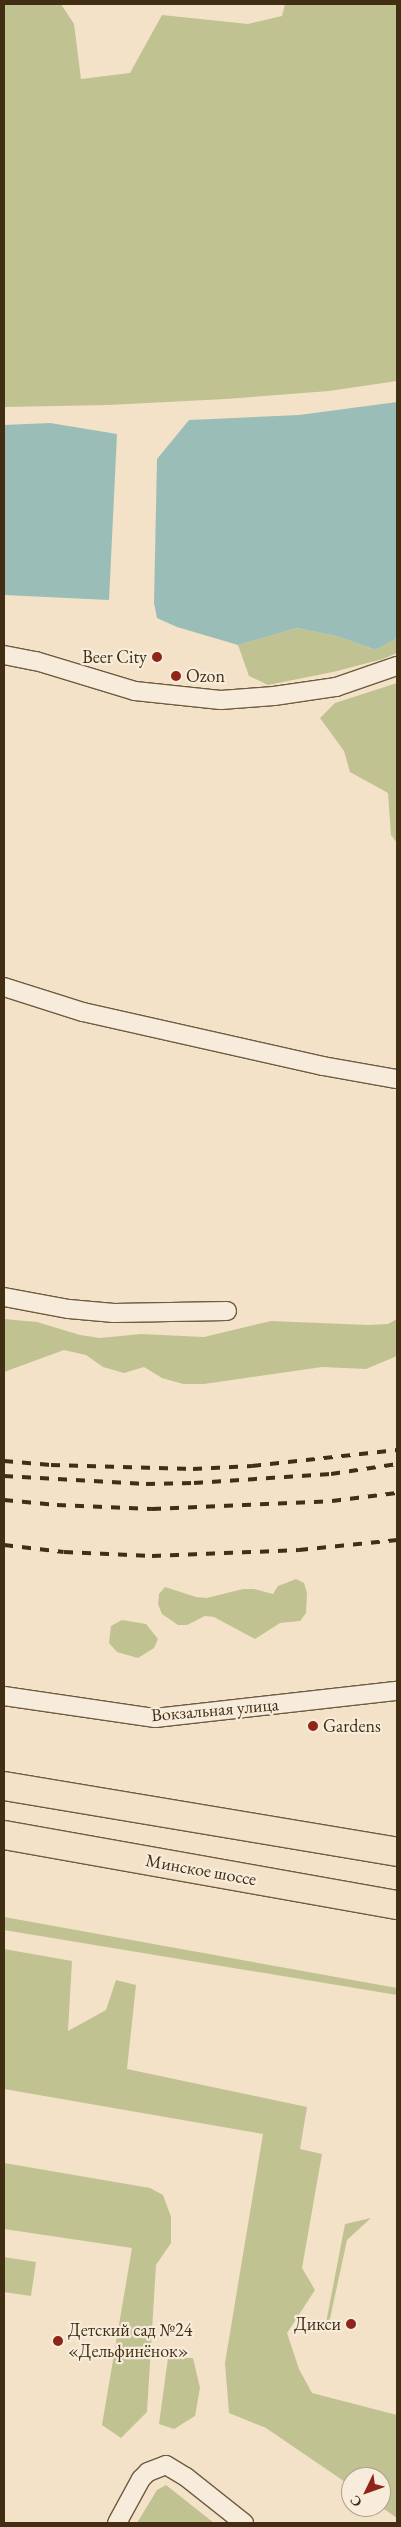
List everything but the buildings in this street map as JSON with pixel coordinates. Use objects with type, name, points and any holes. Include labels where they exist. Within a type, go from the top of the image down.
[{"type":"highway","points":[[4,1786],[397,1852]]},
{"type":"highway","name":"Минское шоссе","points":[[4,1835],[397,1905]]},
{"type":"street","points":[[4,655],[36,661],[135,691],[221,700],[274,696],[336,687],[397,666]]},
{"type":"street","points":[[4,987],[93,1014],[323,1066],[397,1079]]},
{"type":"street","points":[[4,1297],[69,1309],[114,1313],[227,1311]]},
{"type":"street","name":"Вокзальная улица","points":[[4,1696],[155,1718],[397,1691]]},
{"type":"street","points":[[117,2523],[141,2479],[148,2472],[166,2465],[186,2476],[244,2523]]},
{"type":"green space","points":[[4,4],[61,4],[74,24],[81,79],[130,73],[162,15],[248,24],[282,16],[285,4],[397,4],[397,381],[329,391],[226,399],[108,405],[4,407]]},
{"type":"green space","points":[[297,628],[336,636],[376,650],[397,638],[397,653],[383,659],[333,672],[268,685],[249,676],[238,645]]},
{"type":"green space","points":[[397,683],[397,843],[391,835],[388,793],[350,772],[344,751],[320,718],[335,703]]},
{"type":"green space","points":[[4,1319],[37,1322],[80,1335],[100,1338],[141,1334],[204,1337],[271,1321],[368,1325],[388,1324],[397,1319],[397,1356],[366,1369],[322,1367],[204,1384],[183,1384],[162,1378],[144,1367],[124,1373],[103,1367],[86,1355],[64,1350],[4,1372]]},
{"type":"green space","points":[[296,1579],[304,1583],[307,1593],[306,1613],[300,1621],[280,1623],[255,1639],[214,1617],[205,1616],[187,1625],[178,1625],[162,1614],[158,1604],[159,1594],[165,1587],[196,1597],[207,1598],[243,1589],[254,1589],[273,1594],[278,1586]]},
{"type":"green space","points":[[122,1620],[146,1624],[158,1639],[154,1648],[138,1658],[117,1652],[109,1643],[111,1626]]},
{"type":"green space","points":[[4,1917],[397,1988],[397,1995],[4,1930]]},
{"type":"green space","points":[[4,1949],[72,1961],[68,2031],[106,2010],[116,1980],[136,1985],[127,2069],[307,2107],[300,2149],[322,2154],[302,2268],[315,2290],[287,2333],[299,2369],[312,2393],[397,2415],[397,2518],[391,2514],[391,2467],[341,2467],[341,2479],[266,2428],[229,2413],[225,2363],[263,2134],[4,2089]]},
{"type":"green space","points":[[4,2163],[150,2188],[163,2195],[171,2217],[171,2243],[156,2265],[147,2412],[121,2438],[102,2425],[132,2248],[4,2229]]},
{"type":"green space","points":[[371,2218],[347,2240],[328,2328],[325,2328],[345,2224]]},
{"type":"green space","points":[[4,2257],[36,2262],[31,2296],[4,2292]]},
{"type":"green space","points":[[168,2358],[193,2358],[200,2388],[195,2416],[174,2429],[159,2424]]},
{"type":"green space","points":[[166,2485],[214,2523],[137,2523],[157,2490]]},
{"type":"water","points":[[397,402],[397,638],[376,650],[336,636],[297,628],[238,645],[177,627],[157,618],[154,603],[157,459],[189,420],[299,415]]},
{"type":"water","points":[[50,423],[117,434],[109,600],[4,595],[4,425]]},
{"type":"railway","points":[[4,1461],[51,1465],[193,1469],[252,1466],[397,1450]]},
{"type":"railway","points":[[4,1476],[146,1484],[194,1483],[331,1474],[397,1464]]},
{"type":"railway","points":[[4,1500],[57,1505],[152,1509],[332,1501],[397,1493]]},
{"type":"railway","points":[[4,1545],[64,1552],[152,1556],[299,1550],[397,1540]]},
{"type":"place","name":"Beer City","points":[[157,657]]},
{"type":"place","name":"Ozon","points":[[176,676]]},
{"type":"place","name":"Gardens","points":[[313,1726]]},
{"type":"place","name":"Дикси","points":[[351,2324]]},
{"type":"place","name":"Детский сад №24 «Дельфинёнок»","points":[[58,2341]]}]
